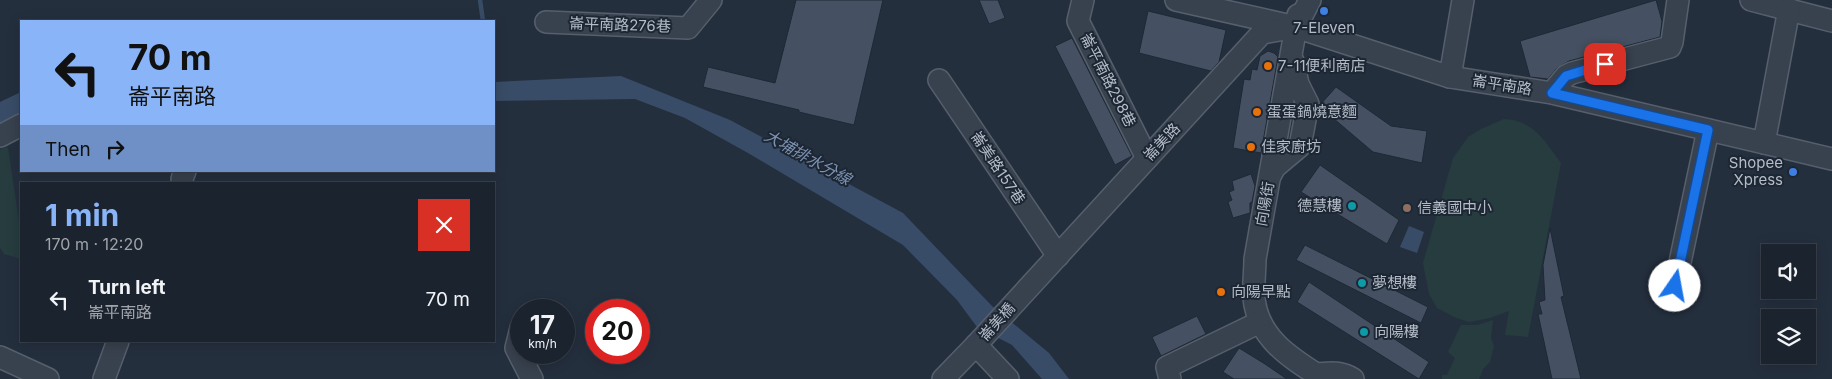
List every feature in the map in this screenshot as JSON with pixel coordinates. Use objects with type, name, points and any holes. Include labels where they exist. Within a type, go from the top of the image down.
[{"type":"street","name":"崙平南路276巷","points":[[546,22],[688,28],[711,0]]},
{"type":"street","name":"崙平南路298巷","points":[[1083,0],[1078,21],[1148,158]]},
{"type":"street","name":"崙平南路","points":[[1176,0],[1296,27],[1450,77],[1552,93],[1832,159]]},
{"type":"street","name":"向陽街","points":[[1301,0],[1255,259],[1254,298],[1260,322],[1271,341],[1291,358],[1320,376]]},
{"type":"street","points":[[1296,27],[1310,0]]},
{"type":"street","points":[[1450,77],[1463,0]]},
{"type":"street","points":[[1552,93],[1566,76],[1572,73],[1670,47],[1678,0]]},
{"type":"street","points":[[1751,0],[1832,22]]},
{"type":"street","points":[[1764,143],[1789,9]]},
{"type":"street","name":"崙美路","points":[[1018,300],[1262,33],[1296,27]]},
{"type":"street","name":"崙美路157巷","points":[[939,80],[1058,256]]},
{"type":"street","points":[[0,136],[20,126]]},
{"type":"street","points":[[1675,286],[1708,130]]},
{"type":"street","name":"崙美橋","points":[[976,345],[1018,300]]},
{"type":"street","points":[[1170,379],[1167,367],[1260,322]]},
{"type":"street","points":[[104,379],[118,342]]},
{"type":"street","points":[[943,379],[976,345],[1008,379]]},
{"type":"street","points":[[0,357],[48,379]]},
{"type":"street","points":[[524,364],[532,379]]},
{"type":"street","points":[[1320,376],[1336,372],[1353,379]]},
{"type":"green space","points":[[1504,119],[1523,123],[1531,128],[1544,140],[1561,163],[1528,337],[1505,335],[1509,311],[1490,318],[1469,322],[1437,308],[1429,294],[1423,263],[1453,158],[1468,137]]},
{"type":"green space","points":[[8,147],[20,222],[20,259],[4,254],[0,248],[0,149]]},
{"type":"green space","points":[[1493,320],[1491,338],[1494,346],[1490,362],[1483,369],[1479,379],[1442,379],[1442,375],[1447,375],[1455,358],[1448,352],[1461,325],[1478,325]]},
{"type":"water","points":[[621,76],[730,120],[903,213],[992,306],[1049,353],[1069,379],[1042,379],[1012,345],[977,327],[957,300],[903,245],[685,118],[635,99],[495,101],[495,82]]},
{"type":"water","points":[[20,92],[20,119],[0,129],[0,102]]},
{"type":"water","points":[[1409,226],[1424,232],[1417,253],[1400,247]]},
{"type":"building","points":[[796,0],[883,0],[854,125],[703,87],[708,67],[775,83]]},
{"type":"building","points":[[979,0],[998,0],[1005,18],[989,24]]},
{"type":"building","points":[[1656,0],[1662,21],[1660,37],[1569,61],[1557,68],[1548,79],[1530,77],[1520,41]]},
{"type":"building","points":[[1148,11],[1226,30],[1219,62],[1211,71],[1139,53]]},
{"type":"building","points":[[1072,38],[1132,156],[1115,165],[1055,46]]},
{"type":"building","points":[[1268,51],[1278,57],[1261,153],[1233,148],[1244,79],[1250,80],[1252,69],[1257,70],[1260,56]]},
{"type":"building","points":[[1336,87],[1391,126],[1427,131],[1422,163],[1373,152],[1320,107]]},
{"type":"building","name":"德慧樓","points":[[1320,165],[1399,220],[1387,244],[1301,192]]},
{"type":"building","points":[[1251,174],[1255,186],[1252,202],[1250,203],[1250,213],[1233,218],[1228,202],[1232,200],[1229,192],[1234,190],[1232,181]]},
{"type":"building","points":[[1550,228],[1564,296],[1561,297],[1581,379],[1552,379],[1538,314],[1542,314],[1539,302],[1545,300],[1543,265]]},
{"type":"building","name":"夢想樓","points":[[1305,245],[1428,307],[1421,323],[1296,260]]},
{"type":"building","name":"向陽樓","points":[[1309,282],[1429,362],[1419,379],[1297,302]]},
{"type":"building","points":[[1197,316],[1206,334],[1161,356],[1152,337]]},
{"type":"building","points":[[1239,348],[1287,379],[1234,379],[1223,372]]},
{"type":"waterway","points":[[480,0],[483,20]]},
{"type":"place","name":"7-Eleven","points":[[1324,11]]},
{"type":"place","name":"7-11便利商店","points":[[1268,66]]},
{"type":"place","name":"蛋蛋鍋燒意麵","points":[[1257,112]]},
{"type":"place","name":"佳家廚坊","points":[[1251,147]]},
{"type":"place","name":"Shopee Xpress","points":[[1793,172]]},
{"type":"place","name":"德慧樓","points":[[1352,206]]},
{"type":"place","name":"信義國中小","points":[[1407,208]]},
{"type":"place","name":"夢想樓","points":[[1362,283]]},
{"type":"place","name":"向陽早點","points":[[1221,292]]},
{"type":"place","name":"向陽樓","points":[[1364,332]]},
{"type":"route","points":[[1605,64],[1566,76],[1552,93],[1708,130],[1675,286]]},
{"type":"water label","name":"大埔排水分線","points":[[808,157]]}]
